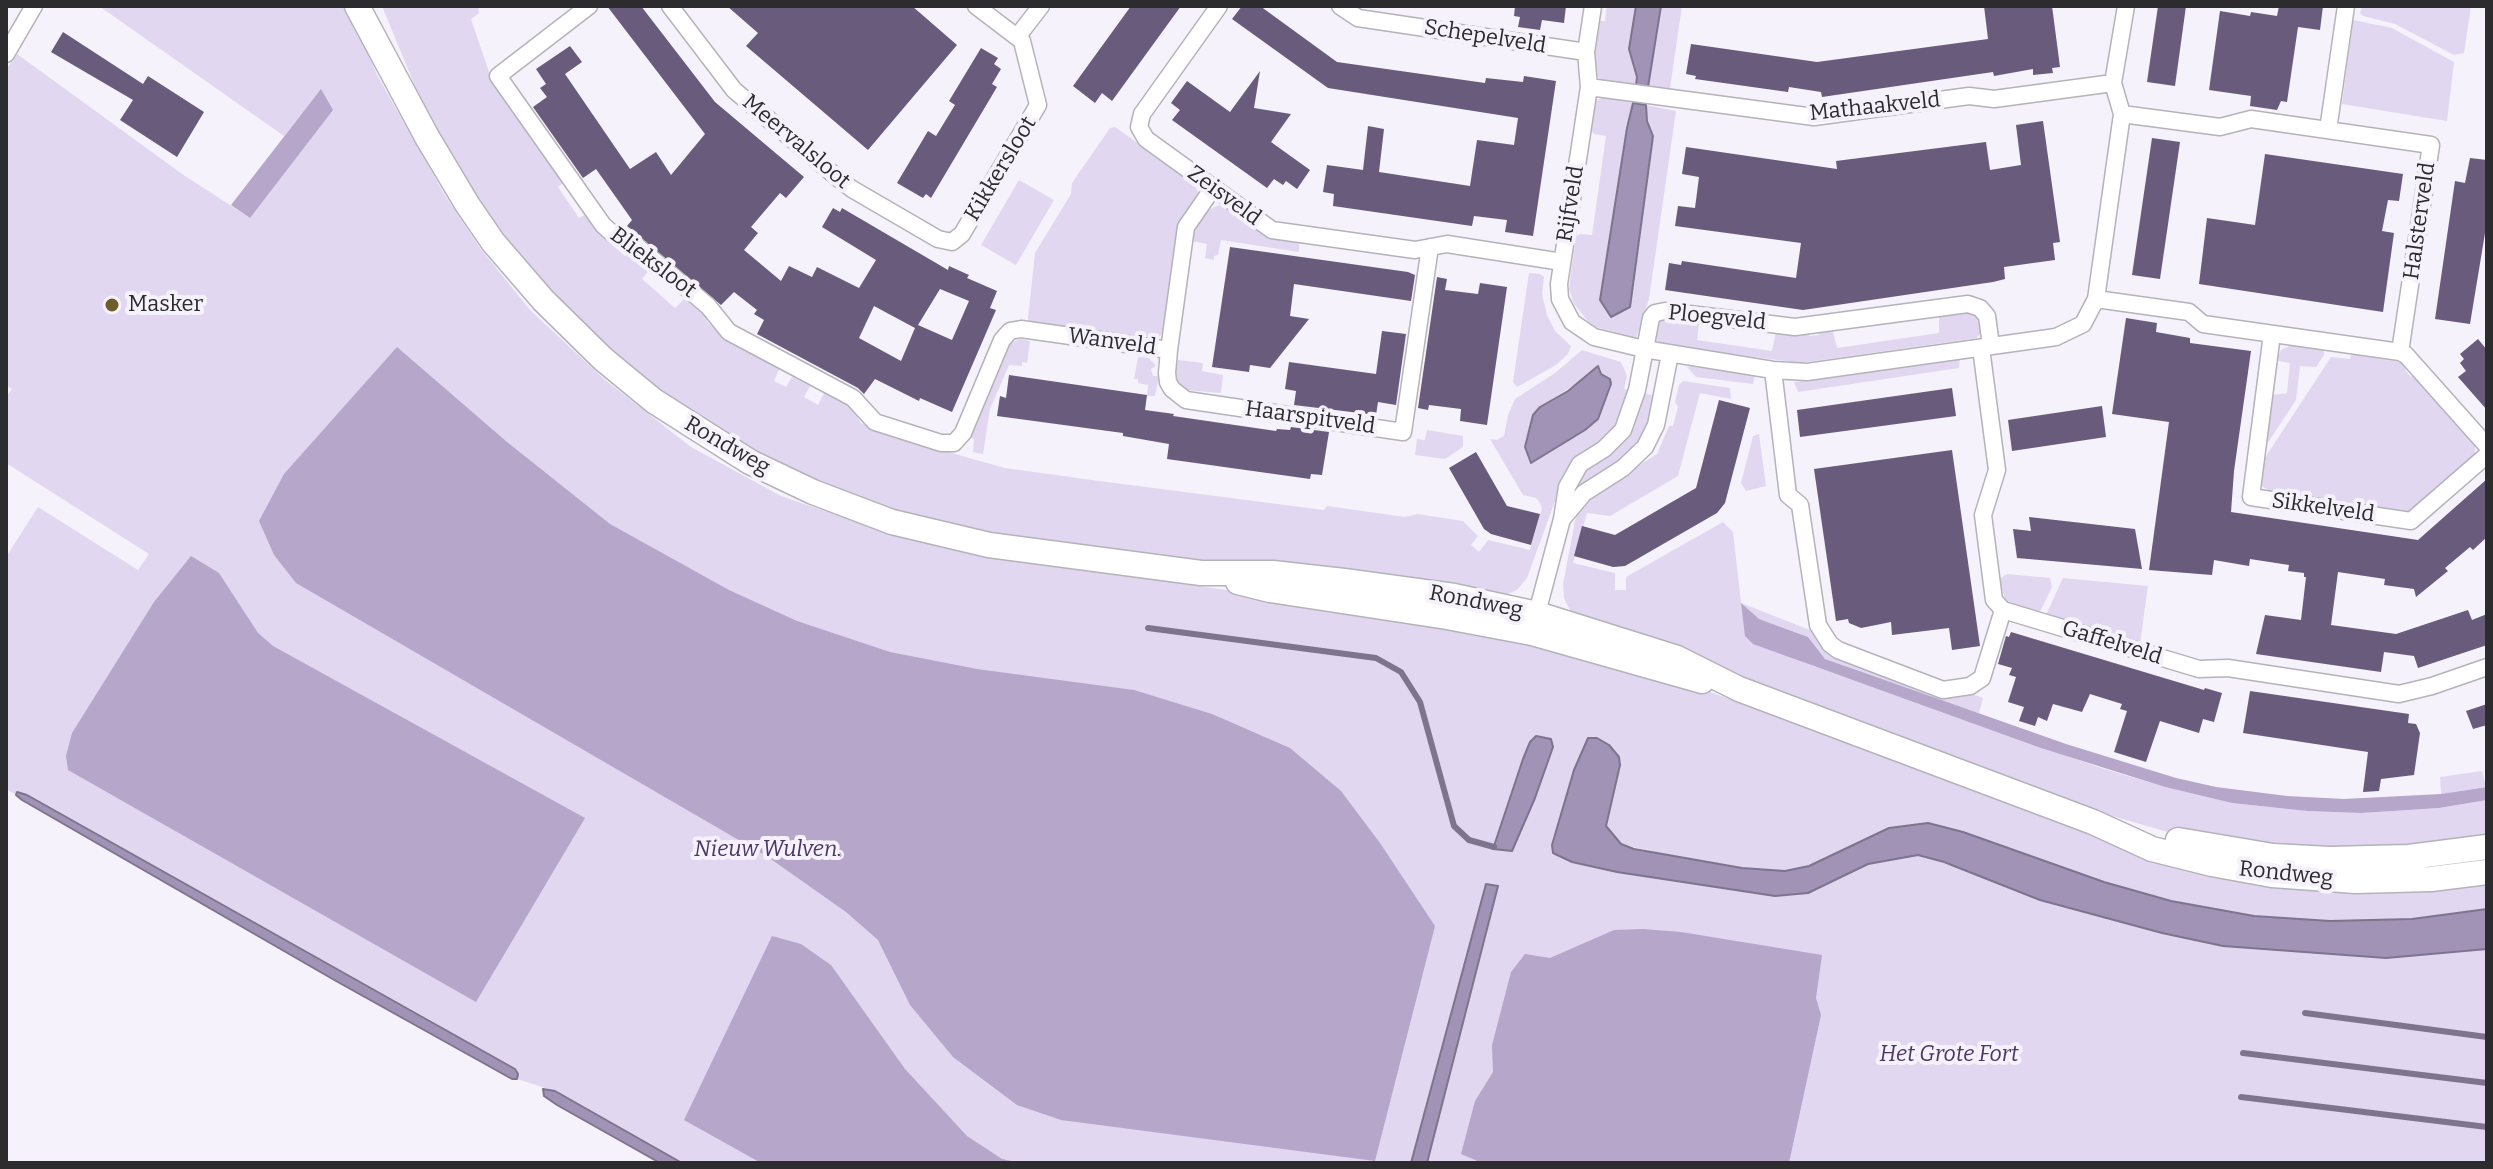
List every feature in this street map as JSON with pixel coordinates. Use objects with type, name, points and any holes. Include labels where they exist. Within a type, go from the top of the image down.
[{"type":"main road","name":"Rondweg","points":[[357,6],[460,194],[515,269],[571,330],[654,401],[710,439],[813,492],[916,529],[1027,552],[1201,573],[1270,590],[1447,617],[1534,624],[1671,674],[1739,689],[2093,822],[2167,853],[2272,875],[2380,881],[2487,872]]},
{"type":"main road","name":"Rondweg","points":[[376,6],[401,85]]},
{"type":"main road","name":"Rondweg","points":[[2093,822],[2211,847],[2304,858],[2409,857],[2487,847]]},
{"type":"street","points":[[6,54],[34,6]]},
{"type":"street","name":"Blieksloot","points":[[589,6],[498,76],[603,225],[613,234],[633,243],[687,288],[708,306],[729,332],[853,398],[875,422],[941,443],[954,443]]},
{"type":"street","name":"Meervalsloot","points":[[670,6],[734,90],[816,159],[852,189],[938,239],[952,242]]},
{"type":"street","points":[[976,6],[1017,37],[1041,6]]},
{"type":"street","name":"Zeisveld","points":[[1219,6],[1142,114],[1139,127],[1146,139],[1272,230],[1415,250],[1447,244],[1562,262]]},
{"type":"street","name":"Schepelveld","points":[[1340,6],[1358,18],[1586,52]]},
{"type":"street","name":"Rijfveld","points":[[1593,6],[1586,52],[1589,87],[1562,262],[1560,299],[1572,322],[1594,337],[1644,349]]},
{"type":"street","name":"Ploegveld","points":[[1986,347],[1987,316],[1980,308],[1968,304],[1795,327],[1660,311],[1651,318],[1644,349],[1773,370],[1807,372],[1986,347],[2070,332],[2083,324],[2096,299],[2122,114],[2113,83],[2126,6]]},
{"type":"street","points":[[2328,130],[2346,6]]},
{"type":"street","name":"Kikkersloot","points":[[952,242],[962,234],[1037,111],[1038,99],[1032,76],[1022,41],[1017,37]]},
{"type":"street","name":"Mathaakveld","points":[[1589,87],[1814,117],[1972,96],[1994,99],[2113,83]]},
{"type":"street","name":"Halsterveld","points":[[2122,114],[2220,127],[2251,119],[2431,145],[2400,352]]},
{"type":"street","name":"Wanveld","points":[[954,443],[963,433],[1002,340],[1010,331],[1021,329],[1169,350],[1186,227],[1213,188]]},
{"type":"street","name":"Haarspitveld","points":[[1169,350],[1168,382],[1186,400],[1403,432],[1430,247]]},
{"type":"street","points":[[2096,299],[2189,312],[2203,324],[2400,352],[2487,446]]},
{"type":"street","name":"Sikkelveld","points":[[2272,334],[2251,497],[2411,521],[2487,455]]},
{"type":"street","points":[[1773,370],[1788,495],[1800,505],[1818,625],[1830,644],[1838,650],[1943,690],[1970,686],[1982,678],[2003,610],[1994,600],[1983,515],[1997,470],[1986,347]]},
{"type":"street","points":[[1534,624],[1562,519],[1567,487],[1580,464],[1604,449],[1623,430],[1637,390],[1644,349]]},
{"type":"street","points":[[1562,519],[1584,493],[1623,468],[1645,447],[1656,425],[1670,354]]},
{"type":"street","name":"Gaffelveld","points":[[2003,610],[2199,669],[2233,668],[2399,694],[2487,667]]},
{"type":"green space","name":"Nieuw Wulven.","points":[[99,6],[349,6],[377,75],[444,194],[480,248],[530,310],[605,380],[691,447],[781,496],[889,533],[965,552],[1440,621],[1702,689],[2146,853],[2487,879],[2487,909],[2412,919],[2330,921],[2254,916],[2171,901],[2104,882],[1963,832],[1928,823],[1889,828],[1809,866],[1785,871],[1742,868],[1688,860],[1621,844],[1606,826],[1609,809],[1583,746],[1552,845],[1617,872],[1808,893],[1868,864],[1918,855],[2162,933],[2223,946],[2386,958],[2487,949],[2487,1163],[682,1163],[555,1091],[517,1079],[518,1074],[432,1021],[27,795],[17,792],[16,795],[6,789],[6,557],[38,507],[138,570],[149,554],[6,463],[6,397],[12,389],[6,385],[6,70],[17,54],[182,174],[250,218],[321,90],[284,136]],"holes":[[[1523,759],[1512,850],[1495,844]]]},
{"type":"green space","points":[[382,6],[478,6],[479,13],[471,19],[489,72],[564,182],[558,187],[579,218],[586,214],[625,256],[632,248],[651,268],[642,279],[675,308],[686,297],[705,313],[707,322],[726,338],[780,367],[774,381],[786,387],[792,377],[810,386],[804,397],[818,405],[825,391],[849,403],[861,423],[867,426],[1005,468],[1324,510],[1327,506],[1463,521],[1478,536],[1471,545],[1479,552],[1488,540],[1530,550],[1542,508],[1536,498],[1523,495],[1490,439],[1497,440],[1504,436],[1515,399],[1555,373],[1582,350],[1621,362],[1627,376],[1624,389],[1631,391],[1614,433],[1559,490],[1527,578],[1517,590],[1505,595],[1016,539],[916,517],[848,495],[777,464],[731,439],[649,384],[576,320],[520,258],[471,191],[424,108]],"holes":[[[1600,368],[1601,374],[1533,415],[1540,407]]]},
{"type":"green space","points":[[1607,6],[1636,6],[1629,49],[1637,77],[1636,85],[1603,82],[1598,77],[1593,55],[1599,21],[1605,21]]},
{"type":"green space","points":[[1661,6],[1682,6],[1670,88],[1667,89],[1648,87]]},
{"type":"green space","points":[[2362,6],[2471,6],[2464,53],[2454,55],[2395,24],[2363,16],[2360,13]]},
{"type":"green space","points":[[2353,20],[2392,28],[2454,62],[2447,121],[2342,104]]},
{"type":"green space","points":[[321,89],[333,110],[250,218],[231,205]]},
{"type":"green space","points":[[1605,96],[1633,103],[1627,128],[1617,312],[1624,312],[1630,307],[1653,136],[1647,121],[1646,105],[1676,111],[1649,299],[1636,338],[1596,327],[1574,304],[1569,289],[1576,236],[1592,235],[1606,136],[1594,134],[1591,130],[1596,101]]},
{"type":"green space","points":[[1115,127],[1194,183],[1198,192],[1165,328],[1160,336],[1151,341],[1029,323],[1028,318],[1035,253],[1071,194],[1072,183],[1110,128]]},
{"type":"green space","points":[[1019,180],[1054,200],[1016,265],[981,245]]},
{"type":"green space","points":[[1219,205],[1299,241],[1299,252],[1221,240],[1214,260],[1205,258],[1207,244],[1192,241],[1194,228],[1206,211]]},
{"type":"green space","points":[[1529,273],[1544,277],[1542,294],[1547,315],[1555,331],[1571,346],[1568,354],[1556,365],[1517,387],[1513,382]]},
{"type":"green space","points":[[1971,312],[1980,318],[1982,331],[1977,338],[1800,363],[1664,345],[1658,343],[1653,335],[1657,323],[1665,318],[1699,323],[1697,340],[1772,351],[1776,331],[1808,332],[1809,336],[1819,335],[1818,330],[1832,328],[1837,348],[1939,333],[1939,317]]},
{"type":"green space","points":[[1020,339],[1030,341],[1027,363],[1022,362],[1022,366],[1009,365],[990,409],[983,454],[973,452],[974,439],[968,436],[1008,344]]},
{"type":"green space","points":[[2291,345],[2324,350],[2324,355],[2316,367],[2300,366],[2296,400],[2269,441],[2264,442],[2272,395],[2287,393],[2290,363],[2277,358],[2281,350]]},
{"type":"green space","points":[[397,347],[507,442],[610,524],[729,590],[797,621],[890,652],[977,669],[1134,690],[1212,714],[1290,748],[1341,791],[1435,926],[1375,1161],[1061,1120],[1017,1105],[953,1057],[910,1005],[878,940],[846,912],[768,857],[296,583],[274,555],[259,521],[284,474]]},
{"type":"green space","points":[[2351,354],[2405,363],[2408,366],[2405,370],[2411,377],[2416,374],[2475,444],[2475,456],[2411,512],[2274,494],[2262,486],[2261,464],[2331,357],[2350,359]]},
{"type":"green space","points":[[1138,357],[1149,358],[1156,366],[1151,369],[1153,376],[1159,376],[1155,396],[1147,396],[1148,385],[1134,379]]},
{"type":"green space","points":[[1960,358],[1959,368],[1798,392],[1794,382]]},
{"type":"green space","points":[[1178,360],[1203,363],[1202,371],[1223,375],[1221,393],[1186,390],[1179,385],[1175,375]]},
{"type":"green space","points":[[1687,367],[1755,375],[1753,384],[1696,377]]},
{"type":"green space","points":[[1683,381],[1730,388],[1731,399],[1700,393],[1678,476],[1610,516],[1587,513],[1573,563],[1615,573],[1615,590],[1626,590],[1626,577],[1723,522],[1733,532],[1741,603],[1983,698],[1979,713],[1931,698],[1825,659],[1808,637],[1759,619],[1805,663],[2101,768],[2232,803],[2361,813],[2439,808],[2487,800],[2487,840],[2362,854],[2185,837],[2088,809],[1571,612],[1564,598],[1563,584],[1576,516],[1592,495],[1657,454],[1669,426],[1673,426],[1678,407],[1675,402]]},
{"type":"green space","points":[[1642,393],[1656,396],[1643,437],[1630,455],[1575,488],[1575,483]]},
{"type":"green space","points":[[1427,430],[1463,436],[1463,447],[1445,459],[1415,455],[1417,439],[1425,440]]},
{"type":"green space","points":[[1759,434],[1766,486],[1746,491],[1741,483],[1753,436]]},
{"type":"green space","points":[[191,556],[219,573],[258,633],[273,646],[585,818],[476,1002],[68,770],[66,756],[72,733],[154,602]]},
{"type":"green space","points":[[2007,574],[2050,578],[2052,587],[2041,610],[2037,612],[2005,600],[2001,578]]},
{"type":"green space","points":[[2063,578],[2148,586],[2140,644],[2046,615]]},
{"type":"green space","points":[[1741,603],[1759,619],[1808,637],[1825,659],[2066,744],[2176,778],[2216,787],[2287,796],[2344,799],[2441,794],[2487,787],[2487,800],[2439,808],[2361,813],[2307,811],[2232,803],[2165,787],[2041,748],[1753,644],[1745,636]]},
{"type":"green space","points":[[2482,771],[2486,787],[2441,794],[2440,777]]},
{"type":"green space","points":[[1614,930],[1681,932],[1822,955],[1816,998],[1821,1015],[1789,1163],[1482,1163],[1461,1154],[1475,1101],[1493,1072],[1492,1045],[1511,972],[1525,954],[1550,958]]},
{"type":"green space","points":[[772,936],[801,944],[831,965],[905,1069],[967,1136],[1002,1159],[1020,1163],[761,1163],[684,1120]]},
{"type":"shaded area","points":[[1636,6],[1661,6],[1648,87],[1636,85],[1637,77],[1629,49]]},
{"type":"shaded area","points":[[1633,103],[1646,105],[1647,121],[1653,136],[1630,307],[1611,317],[1600,300]]},
{"type":"shaded area","points":[[1598,366],[1611,384],[1598,419],[1531,463],[1525,447],[1533,415]]},
{"type":"shaded area","points":[[1536,736],[1551,739],[1553,747],[1535,798],[1512,851],[1493,849],[1523,759]]},
{"type":"shaded area","points":[[1588,738],[1597,738],[1609,745],[1619,757],[1620,765],[1606,826],[1621,844],[1634,849],[1742,868],[1785,871],[1809,866],[1889,828],[1928,823],[1963,832],[2104,882],[2171,901],[2254,916],[2330,921],[2412,919],[2487,909],[2487,949],[2386,958],[2223,946],[2040,900],[1944,862],[1918,855],[1868,864],[1808,893],[1775,896],[1617,872],[1572,862],[1553,853],[1552,845],[1574,770]]},
{"type":"shaded area","points":[[17,792],[515,1069],[517,1079],[336,981],[22,800],[16,795]]},
{"type":"shaded area","points":[[1486,884],[1498,886],[1427,1163],[1411,1163]]},
{"type":"shaded area","points":[[543,1089],[555,1091],[682,1163],[660,1163],[557,1105],[544,1096]]},
{"type":"building","points":[[607,6],[641,6],[715,102],[804,177],[786,198],[780,193],[751,227],[758,233],[744,250],[781,281],[789,266],[812,277],[817,267],[859,288],[876,260],[822,227],[833,208],[840,212],[842,208],[948,270],[949,266],[997,291],[990,308],[996,310],[952,412],[920,398],[919,401],[875,379],[864,394],[757,334],[764,320],[754,314],[757,310],[734,292],[721,305],[627,226],[632,220],[596,169],[583,178],[533,107],[547,97],[540,88],[546,84],[536,69],[570,46],[582,62],[565,74],[630,169],[656,152],[671,175],[705,134]],"holes":[[[940,289],[969,301],[952,340],[918,325]],[[874,306],[915,328],[901,361],[859,338]]]},
{"type":"building","points":[[727,6],[912,6],[957,45],[868,150],[746,46],[758,33]]},
{"type":"building","points":[[1131,6],[1181,6],[1112,101],[1102,93],[1095,103],[1073,86]]},
{"type":"building","points":[[1242,6],[1260,6],[1337,62],[1485,83],[1486,78],[1523,82],[1524,76],[1556,81],[1533,236],[1505,232],[1507,220],[1474,216],[1472,226],[1333,206],[1334,194],[1323,192],[1327,165],[1363,170],[1368,126],[1384,129],[1379,172],[1470,186],[1477,140],[1514,145],[1518,118],[1328,88],[1232,19]]},
{"type":"building","points":[[1515,6],[1566,6],[1564,23],[1542,20],[1540,30],[1518,27],[1520,17],[1514,16]]},
{"type":"building","points":[[1984,6],[2052,6],[2060,67],[2052,68],[2053,73],[2033,75],[2033,69],[1994,76],[1993,72],[1822,97],[1821,92],[1789,87],[1788,92],[1695,79],[1696,76],[1686,74],[1691,44],[1817,62],[1988,39]]},
{"type":"building","points":[[2158,6],[2186,6],[2175,86],[2147,82]]},
{"type":"building","points":[[2279,6],[2323,6],[2320,30],[2298,27],[2287,102],[2281,101],[2277,110],[2250,106],[2251,96],[2209,90],[2220,11],[2277,16]]},
{"type":"building","points":[[63,32],[143,84],[148,76],[204,112],[177,157],[120,120],[133,100],[51,52]]},
{"type":"building","points":[[981,48],[998,58],[994,64],[1001,69],[992,84],[997,87],[931,198],[926,194],[923,198],[897,183],[928,131],[936,136],[955,105],[949,101]]},
{"type":"building","points":[[1260,71],[1254,108],[1291,114],[1271,142],[1310,170],[1297,189],[1286,181],[1283,185],[1274,179],[1267,188],[1172,120],[1180,110],[1171,103],[1187,81],[1230,112]]},
{"type":"building","points":[[2043,121],[2060,242],[2053,243],[2055,260],[2004,267],[2005,279],[1993,282],[1803,310],[1665,290],[1669,263],[1681,265],[1682,261],[1796,278],[1801,243],[1675,226],[1678,206],[1695,208],[1699,177],[1682,174],[1686,147],[1837,169],[1836,161],[1986,142],[1990,170],[2021,165],[2016,125]]},
{"type":"building","points":[[2152,138],[2180,142],[2160,279],[2132,275]]},
{"type":"building","points":[[2265,154],[2403,174],[2399,201],[2388,200],[2382,231],[2394,233],[2383,312],[2199,284],[2207,218],[2255,225]]},
{"type":"building","points":[[2470,158],[2487,160],[2487,221],[2470,324],[2435,319],[2455,181],[2465,183]]},
{"type":"building","points":[[1230,247],[1408,272],[1415,275],[1411,301],[1294,284],[1290,316],[1309,319],[1270,368],[1250,365],[1249,372],[1212,367]]},
{"type":"building","points":[[1437,277],[1447,279],[1445,290],[1478,294],[1480,283],[1507,287],[1487,425],[1460,421],[1461,409],[1429,405],[1428,410],[1418,408]]},
{"type":"building","points":[[2126,318],[2157,323],[2156,332],[2190,338],[2190,343],[2251,351],[2231,512],[2418,540],[2487,479],[2487,537],[2445,568],[2448,571],[2416,597],[2414,589],[2384,585],[2385,579],[2338,572],[2331,625],[2396,634],[2468,610],[2472,620],[2487,614],[2487,645],[2418,668],[2414,656],[2384,652],[2381,672],[2256,654],[2265,615],[2301,620],[2304,573],[2288,571],[2289,565],[2250,559],[2249,566],[2214,560],[2212,575],[2149,570],[2169,422],[2112,414]]},
{"type":"building","points":[[1382,331],[1406,334],[1396,405],[1378,402],[1376,415],[1294,405],[1296,391],[1285,389],[1289,362],[1376,374]]},
{"type":"building","points":[[2478,339],[2487,350],[2487,410],[2458,377],[2466,371],[2460,363],[2464,359],[2460,354]]},
{"type":"building","points":[[1009,375],[1147,395],[1145,410],[1173,416],[1276,431],[1290,430],[1291,427],[1329,432],[1322,475],[1311,474],[1310,479],[1167,459],[1169,444],[1123,436],[1123,433],[997,416],[1000,396],[1006,398]]},
{"type":"building","points":[[1952,388],[1956,416],[1800,437],[1797,410]]},
{"type":"building","points":[[1719,400],[1750,408],[1725,503],[1717,513],[1625,566],[1613,567],[1574,556],[1582,526],[1615,535],[1696,488]]},
{"type":"building","points":[[2102,406],[2106,437],[2012,451],[2008,420]]},
{"type":"building","points":[[1952,450],[1980,646],[1952,650],[1949,628],[1892,635],[1891,622],[1861,628],[1849,623],[1848,619],[1836,621],[1814,469]]},
{"type":"building","points":[[1476,452],[1507,506],[1540,514],[1531,545],[1491,534],[1484,529],[1449,468]]},
{"type":"building","points":[[2029,517],[2135,529],[2142,569],[2017,558],[2013,529],[2031,531]]},
{"type":"building","points":[[2011,632],[2222,693],[2214,722],[2203,719],[2199,733],[2160,721],[2146,762],[2114,752],[2127,711],[2120,709],[2122,704],[2090,694],[2082,712],[2053,704],[2047,721],[2038,717],[2035,726],[2019,721],[2024,707],[2008,702],[2016,677],[2009,675],[2012,668],[1998,664],[2006,636],[2009,637]]},
{"type":"building","points":[[2250,691],[2409,714],[2408,723],[2416,724],[2420,733],[2414,775],[2381,779],[2379,791],[2363,792],[2368,752],[2243,733]]},
{"type":"building","points":[[2487,704],[2487,725],[2473,729],[2466,711]]},
{"type":"waterway","points":[[1148,628],[1376,658],[1401,672],[1420,702],[1454,826],[1469,840],[1494,847]]},
{"type":"waterway","points":[[2305,1013],[2487,1037]]},
{"type":"waterway","points":[[2243,1053],[2487,1083]]},
{"type":"waterway","points":[[2241,1097],[2487,1127]]},
{"type":"place","name":"Masker","points":[[112,305]]},
{"type":"park label","name":"Het Grote Fort","points":[[1949,1055]]}]
